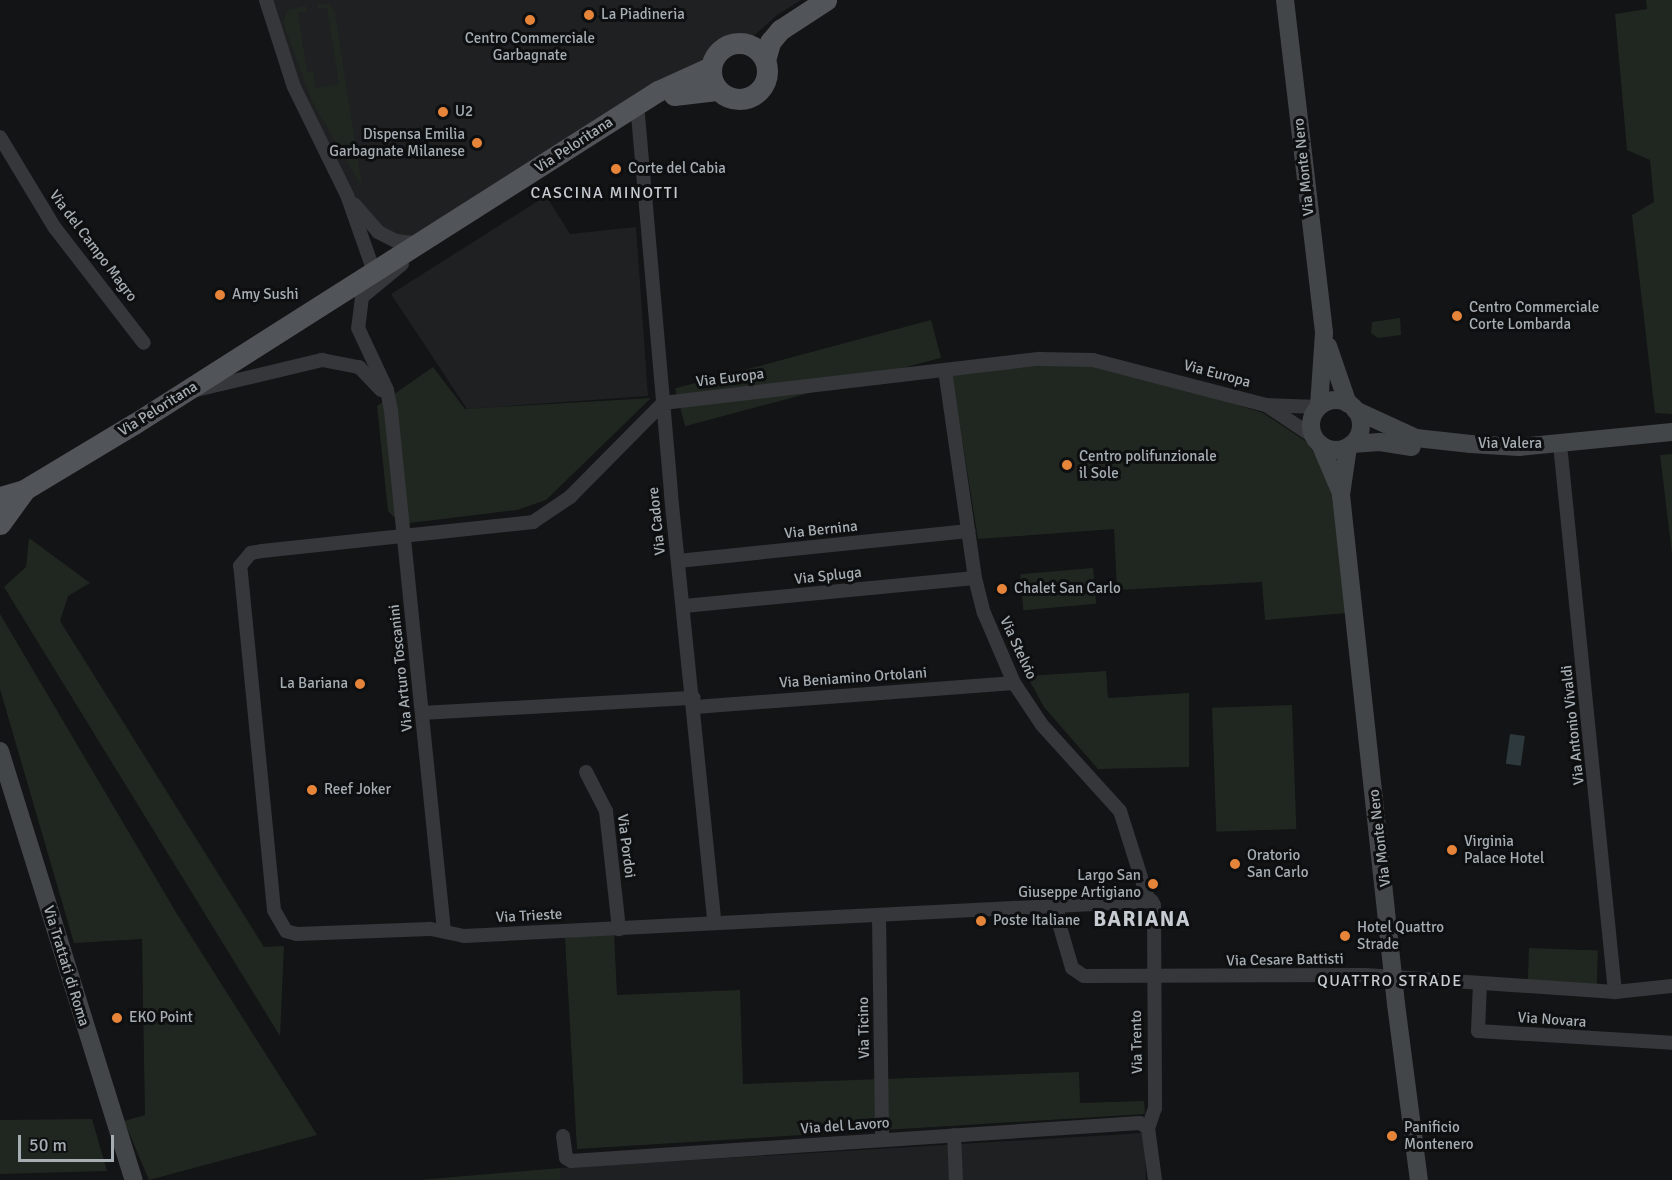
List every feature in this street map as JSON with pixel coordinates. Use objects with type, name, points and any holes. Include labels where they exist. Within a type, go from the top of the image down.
[{"type":"main road","points":[[803,2],[746,44],[722,49],[711,67],[717,90],[740,100],[757,93],[766,78],[765,60],[770,42],[780,30],[826,0]]},
{"type":"main road","points":[[746,44],[765,60]]},
{"type":"main road","name":"Via Peloritana","points":[[0,497],[24,490],[180,395],[670,84],[711,67]]},
{"type":"main road","name":"Via Peloritana","points":[[350,287],[373,269],[682,91],[717,90]]},
{"type":"main road","name":"Via Peloritana","points":[[0,524],[24,490]]},
{"type":"street","points":[[266,0],[294,87],[347,195],[373,269]]},
{"type":"street","name":"Via Monte Nero","points":[[1285,0],[1324,333],[1319,407]]},
{"type":"street","name":"Via Cadore","points":[[638,116],[663,403],[714,922]]},
{"type":"street","name":"Via del Campo Magro","points":[[0,137],[55,228],[144,343]]},
{"type":"street","points":[[347,195],[378,232],[413,248]]},
{"type":"street","name":"Via Arturo Toscanini","points":[[413,248],[366,292],[359,308],[359,332],[388,402],[444,932]]},
{"type":"street","name":"Via Monte Nero","points":[[1324,333],[1351,407]]},
{"type":"street","name":"Via Europa","points":[[663,403],[1040,359],[1093,360],[1266,405],[1319,407]]},
{"type":"street","name":"Via Arturo Toscanini","points":[[180,395],[293,364],[322,360],[359,367],[378,384],[388,402]]},
{"type":"street","name":"Via Stelvio","points":[[945,370],[975,578],[984,613],[1014,683],[1073,763],[1120,811],[1152,901]]},
{"type":"street","points":[[1332,401],[1351,407],[1360,429],[1350,445],[1332,450],[1317,441],[1311,421],[1319,407],[1332,401]]},
{"type":"street","points":[[403,535],[509,526],[542,518],[570,497],[663,403]]},
{"type":"street","name":"Via Europa","points":[[1266,405],[1317,441]]},
{"type":"street","name":"Via Valera","points":[[1351,407],[1393,431],[1416,438],[1471,444],[1519,447],[1672,432]]},
{"type":"street","name":"Via Monte Nero","points":[[1317,441],[1341,495]]},
{"type":"street","name":"Via Valera","points":[[1350,445],[1380,442],[1475,455],[1562,454],[1672,444]]},
{"type":"street","name":"Via Monte Nero","points":[[1350,445],[1341,495],[1393,978],[1419,1180]]},
{"type":"street","name":"Via Antonio Vivaldi","points":[[1562,454],[1616,992]]},
{"type":"street","name":"Via Bernina","points":[[678,561],[968,531]]},
{"type":"street","name":"Via Trieste","points":[[403,535],[262,550],[243,560],[240,589],[278,922],[286,931],[297,934],[413,929],[464,936],[1152,901]]},
{"type":"street","name":"Via Spluga","points":[[684,606],[975,578]]},
{"type":"street","name":"Via Beniamino Ortolani","points":[[422,713],[694,702],[1014,683]]},
{"type":"street","name":"Via Trattati di Roma","points":[[0,751],[134,1180]]},
{"type":"street","name":"Via Pordoi","points":[[586,772],[606,811],[619,929]]},
{"type":"street","name":"Via Trento","points":[[1152,901],[1155,1108],[1148,1128],[1155,1180]]},
{"type":"street","name":"Via Cesare Battisti","points":[[1058,907],[1058,924],[1076,973],[1393,978],[1616,992],[1672,986]]},
{"type":"street","name":"Via Ticino","points":[[879,916],[882,1140]]},
{"type":"street","name":"Via Novara","points":[[1480,983],[1478,1031],[1672,1043]]},
{"type":"street","name":"Via del Lavoro","points":[[563,1136],[566,1158],[571,1161],[1140,1123],[1148,1128]]},
{"type":"street","points":[[954,1135],[956,1180]]},
{"type":"shaded area","points":[[268,0],[801,0],[777,15],[748,41],[720,48],[710,65],[416,241],[381,231],[349,194],[305,106]]},
{"type":"shaded area","points":[[1646,0],[1672,0],[1672,414],[1655,413],[1632,215],[1654,202],[1650,160],[1627,150],[1615,14],[1647,9]]},
{"type":"shaded area","points":[[317,4],[330,5],[335,13],[362,187],[312,101],[283,22],[288,10],[306,6],[307,11],[298,13],[307,72],[313,71],[316,88],[339,84],[327,8],[318,9]]},
{"type":"shaded area","points":[[546,196],[570,234],[636,227],[648,396],[467,409],[391,294]]},
{"type":"shaded area","points":[[1400,318],[1401,335],[1378,338],[1371,333],[1372,322]]},
{"type":"shaded area","points":[[931,320],[941,358],[685,426],[675,389]]},
{"type":"shaded area","points":[[1093,360],[1263,413],[1307,442],[1327,474],[1338,507],[1347,613],[1265,620],[1262,582],[1117,590],[1114,529],[978,539],[952,375]]},
{"type":"shaded area","points":[[433,367],[465,409],[651,398],[546,500],[517,510],[401,524],[388,511],[377,406]]},
{"type":"shaded area","points":[[1672,454],[1672,554],[1660,455]]},
{"type":"shaded area","points":[[29,538],[90,583],[68,596],[60,621],[264,947],[284,946],[280,1036],[4,587],[26,567]]},
{"type":"shaded area","points":[[1093,568],[1096,604],[1023,610],[1020,574]]},
{"type":"shaded area","points":[[0,614],[177,914],[317,1135],[149,1180],[124,1121],[145,1115],[142,939],[74,943],[0,689]]},
{"type":"shaded area","points":[[1106,671],[1108,698],[1189,693],[1189,767],[1098,769],[1044,707],[1027,676]]},
{"type":"shaded area","points":[[1292,705],[1296,829],[1216,832],[1212,708]]},
{"type":"shaded area","points":[[1510,734],[1525,736],[1521,766],[1506,764]]},
{"type":"shaded area","points":[[614,932],[617,995],[740,990],[743,1084],[1079,1072],[1080,1103],[1144,1101],[1145,1114],[577,1149],[565,938]]},
{"type":"shaded area","points":[[1529,948],[1598,950],[1597,985],[1528,983]]},
{"type":"shaded area","points":[[92,1119],[107,1171],[0,1174],[0,1120]]},
{"type":"shaded area","points":[[1144,1133],[1146,1180],[560,1180],[560,1168]]},
{"type":"shaded area","points":[[560,1168],[560,1180],[419,1180]]},
{"type":"place","name":"La Piadineria","points":[[589,15]]},
{"type":"place","name":"Centro Commerciale Garbagnate","points":[[530,20]]},
{"type":"place","name":"U2","points":[[443,112]]},
{"type":"place","name":"Dispensa Emilia Garbagnate Milanese","points":[[477,143]]},
{"type":"place","name":"Corte del Cabia","points":[[616,169]]},
{"type":"place","name":"Amy Sushi","points":[[220,295]]},
{"type":"place","name":"Centro Commerciale Corte Lombarda","points":[[1457,316]]},
{"type":"place","name":"Centro polifunzionale il Sole","points":[[1067,465]]},
{"type":"place","name":"Chalet San Carlo","points":[[1002,589]]},
{"type":"place","name":"La Bariana","points":[[360,684]]},
{"type":"place","name":"Reef Joker","points":[[312,790]]},
{"type":"place","name":"Virginia Palace Hotel","points":[[1452,850]]},
{"type":"place","name":"Oratorio San Carlo","points":[[1235,864]]},
{"type":"place","name":"Largo San Giuseppe Artigiano","points":[[1153,884]]},
{"type":"place","name":"Poste Italiane","points":[[981,921]]},
{"type":"place","name":"Hotel Quattro Strade","points":[[1345,936]]},
{"type":"place","name":"EKO Point","points":[[117,1018]]},
{"type":"place","name":"Panificio Montenero","points":[[1392,1136]]},
{"type":"district","name":"CASCINA MINOTTI","points":[[605,193]]},
{"type":"district","name":"BARIANA","points":[[1142,919]]},
{"type":"district","name":"QUATTRO STRADE","points":[[1390,981]]}]
